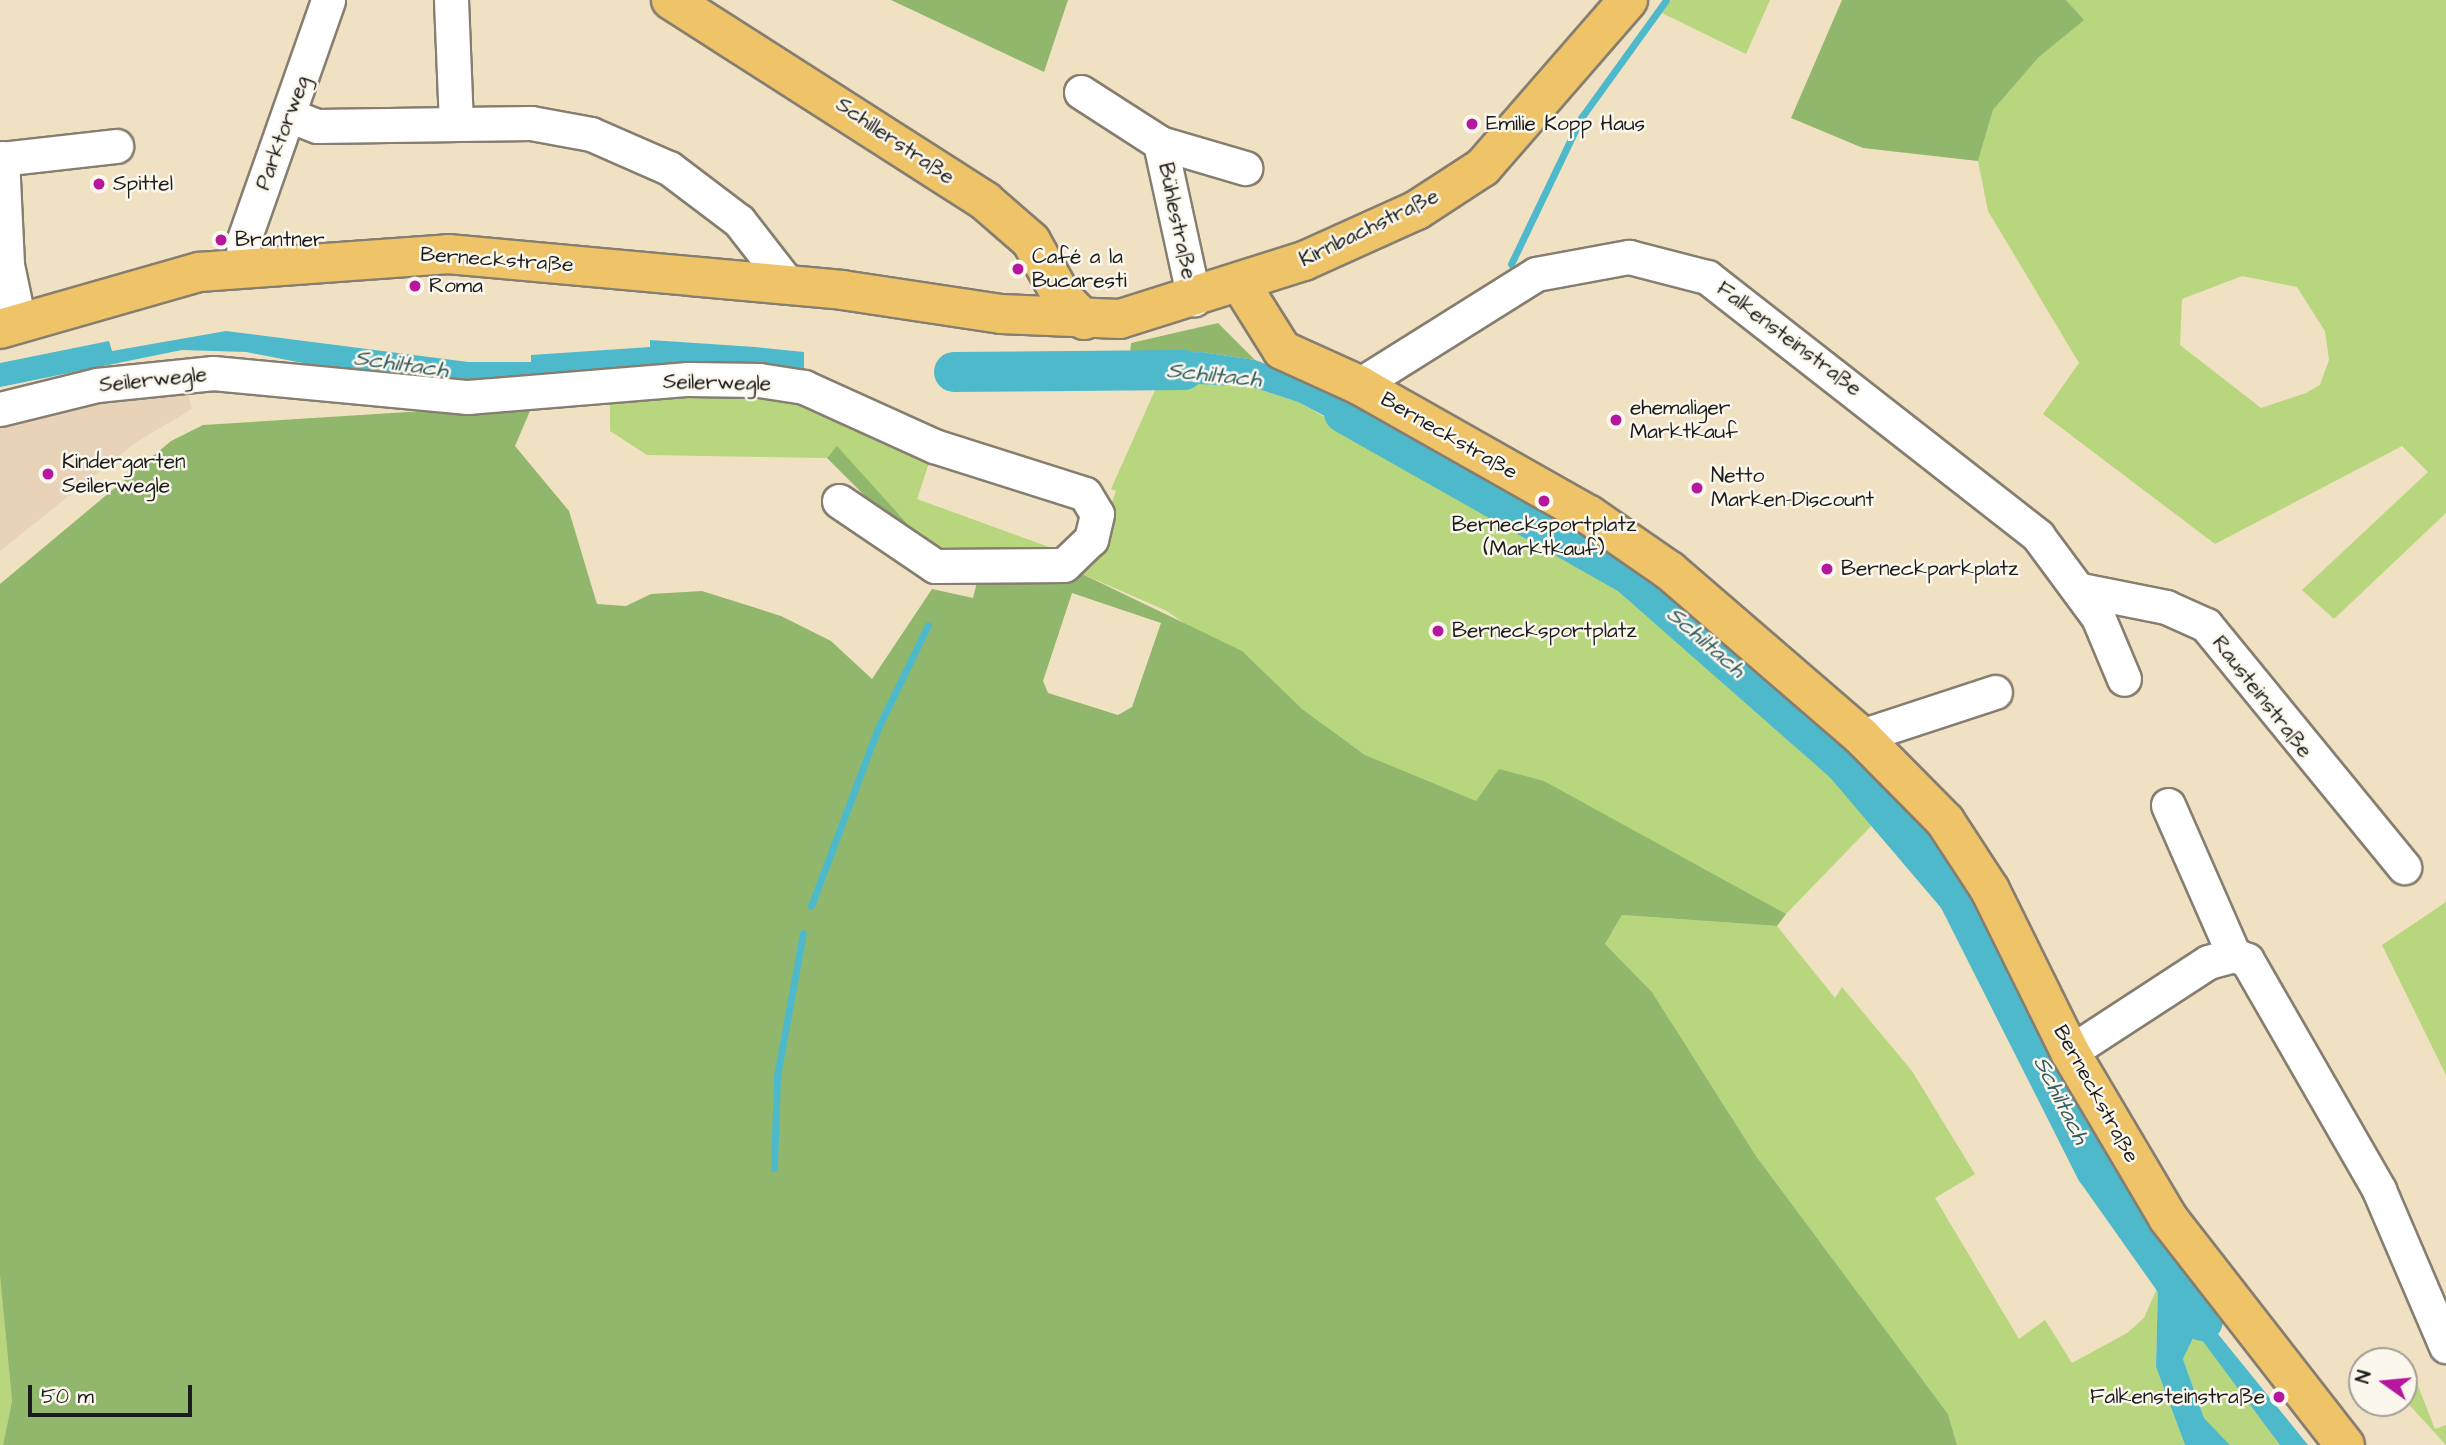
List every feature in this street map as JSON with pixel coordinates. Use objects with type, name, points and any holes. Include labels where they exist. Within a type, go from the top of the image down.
[{"type":"main road","name":"Schillerstraße","points":[[671,0],[985,201],[1031,241],[1062,298],[1084,320]]},
{"type":"main road","name":"Kirnbachstraße","points":[[1240,283],[1417,210],[1483,167],[1628,0]]},
{"type":"main road","name":"Berneckstraße","points":[[10,325],[136,287],[244,265],[448,254],[788,285],[1001,314],[1084,320],[1120,319],[1194,299],[1240,283],[1282,350],[1359,385],[1589,515],[1670,570],[1861,736],[1945,821],[1973,863],[2070,1052],[2168,1218],[2345,1445]]},
{"type":"street","name":"Parktorweg","points":[[244,265],[243,242],[291,116],[328,0]]},
{"type":"street","points":[[451,0],[456,124]]},
{"type":"street","name":"Bühlestraße","points":[[1081,92],[1160,143],[1245,168]]},
{"type":"street","points":[[291,116],[317,126],[531,123],[631,148],[669,168],[739,222],[788,285]]},
{"type":"street","name":"Bühlestraße","points":[[1160,143],[1194,299]]},
{"type":"street","points":[[10,325],[1,159],[116,146]]},
{"type":"street","name":"Falkensteinstraße","points":[[1359,385],[1536,274],[1592,259],[1669,264],[1707,276],[2007,509],[2081,590],[2124,680]]},
{"type":"street","points":[[1001,314],[1042,292],[1045,264]]},
{"type":"street","name":"Seilerwegle","points":[[0,409],[97,385],[213,373],[468,397],[688,379],[759,380],[804,387],[934,446],[1085,494],[1097,514],[1091,539],[1065,565],[935,566],[839,501]]},
{"type":"street","name":"Rausteinstraße","points":[[2081,590],[2166,607],[2206,625],[2404,867]]},
{"type":"street","points":[[1861,736],[1995,692]]},
{"type":"street","points":[[2168,805],[2234,955]]},
{"type":"street","points":[[2070,1052],[2208,962],[2234,955],[2247,960],[2379,1190],[2446,1346]]},
{"type":"shaded area","name":"Kindergarten Seilerwegle","points":[[186,382],[192,409],[135,443],[0,551],[0,420]]},
{"type":"green space","points":[[891,0],[1068,0],[1044,72]]},
{"type":"green space","points":[[1671,0],[1770,0],[1746,54],[1662,13]]},
{"type":"green space","points":[[1842,0],[2066,0],[2084,20],[2039,57],[1993,110],[1978,161],[1863,148],[1791,118]]},
{"type":"green space","points":[[2066,0],[2446,0],[2446,513],[2334,619],[2302,590],[2428,472],[2402,446],[2215,544],[2043,414],[2079,363],[1988,211],[1978,161],[1993,110],[2039,57],[2083,20]],"holes":[[[2242,276],[2297,287],[2325,331],[2329,360],[2320,385],[2306,393],[2261,408],[2180,345],[2182,299]]]},
{"type":"green space","points":[[1218,323],[1255,360],[1202,352],[1130,354],[1131,343]]},
{"type":"green space","name":"Bernecksportplatz","points":[[1160,379],[1252,387],[1298,402],[1613,578],[1879,818],[1786,914],[1444,791],[1365,755],[1167,611],[1078,572],[1103,527],[1116,491],[1111,489]]},
{"type":"green space","points":[[781,391],[931,457],[917,499],[1060,551],[934,555],[837,447],[827,458],[647,455],[610,431],[610,392]]},
{"type":"green space","points":[[533,404],[515,446],[569,511],[597,604],[626,606],[651,594],[702,591],[781,616],[831,641],[872,679],[932,589],[973,598],[980,570],[1078,572],[1242,651],[1302,709],[1365,755],[1476,801],[1499,769],[1544,781],[1786,914],[1777,926],[1622,915],[1605,944],[1652,992],[1756,1156],[1948,1414],[1957,1445],[3,1445],[12,1401],[0,1276],[0,584],[171,441],[203,425]],"holes":[[[1072,593],[1161,623],[1132,707],[1118,715],[1048,693],[1043,681]]]},
{"type":"green space","points":[[837,446],[919,537],[916,547],[827,458]]},
{"type":"green space","points":[[2446,902],[2446,1075],[2382,945]]},
{"type":"green space","points":[[1622,915],[1777,926],[1835,998],[1842,987],[1912,1071],[1975,1174],[1935,1198],[2019,1339],[2045,1320],[2072,1363],[2127,1333],[2144,1318],[2158,1286],[2156,1367],[2185,1445],[1957,1445],[1948,1414],[1756,1156],[1652,992],[1605,944]]},
{"type":"green space","points":[[0,1276],[12,1401],[3,1445],[0,1445]]},
{"type":"green space","points":[[2196,1331],[2280,1445],[2230,1445],[2204,1418],[2183,1359]]},
{"type":"green space","points":[[2418,1386],[2435,1429],[2446,1425],[2446,1445],[2418,1414]]},
{"type":"water","points":[[226,331],[468,362],[531,362],[531,355],[650,347],[650,340],[755,347],[804,352],[804,373],[468,388],[390,380],[246,352],[182,350],[0,387],[0,363],[109,341],[112,351]]},
{"type":"water","points":[[1202,352],[1255,360],[1304,378],[1396,428],[1386,448],[1298,402],[1252,387],[1130,380],[1130,354]]},
{"type":"water","points":[[1116,356],[1117,382],[954,384],[955,360]]},
{"type":"water","points":[[2178,1272],[2218,1334],[2308,1445],[2280,1445],[2196,1332],[2183,1359],[2204,1418],[2230,1445],[2185,1445],[2156,1367],[2158,1286]]},
{"type":"waterway","points":[[1511,264],[1581,118],[1666,0]]},
{"type":"waterway","name":"Schiltach","points":[[954,372],[1184,370]]},
{"type":"waterway","name":"Schiltach","points":[[1344,413],[1630,575],[1844,763],[1958,897],[2096,1170],[2203,1321]]},
{"type":"waterway","points":[[811,906],[878,728],[928,625]]},
{"type":"waterway","points":[[774,1168],[777,1076],[803,933]]},
{"type":"place","name":"Emilie Kopp Haus","points":[[1472,124]]},
{"type":"place","name":"Spittel","points":[[99,184]]},
{"type":"place","name":"Brantner","points":[[221,240]]},
{"type":"place","name":"Café a la Bucaresti","points":[[1018,269]]},
{"type":"place","name":"Roma","points":[[415,286]]},
{"type":"place","name":"ehemaliger Marktkauf","points":[[1616,420]]},
{"type":"place","name":"Kindergarten Seilerwegle","points":[[48,474]]},
{"type":"place","name":"Netto Marken-Discount","points":[[1697,488]]},
{"type":"place","name":"Bernecksportplatz (Marktkauf)","points":[[1544,501]]},
{"type":"place","name":"Berneckparkplatz","points":[[1827,569]]},
{"type":"place","name":"Bernecksportplatz","points":[[1438,631]]},
{"type":"place","name":"Falkensteinstraße","points":[[2279,1397]]}]
